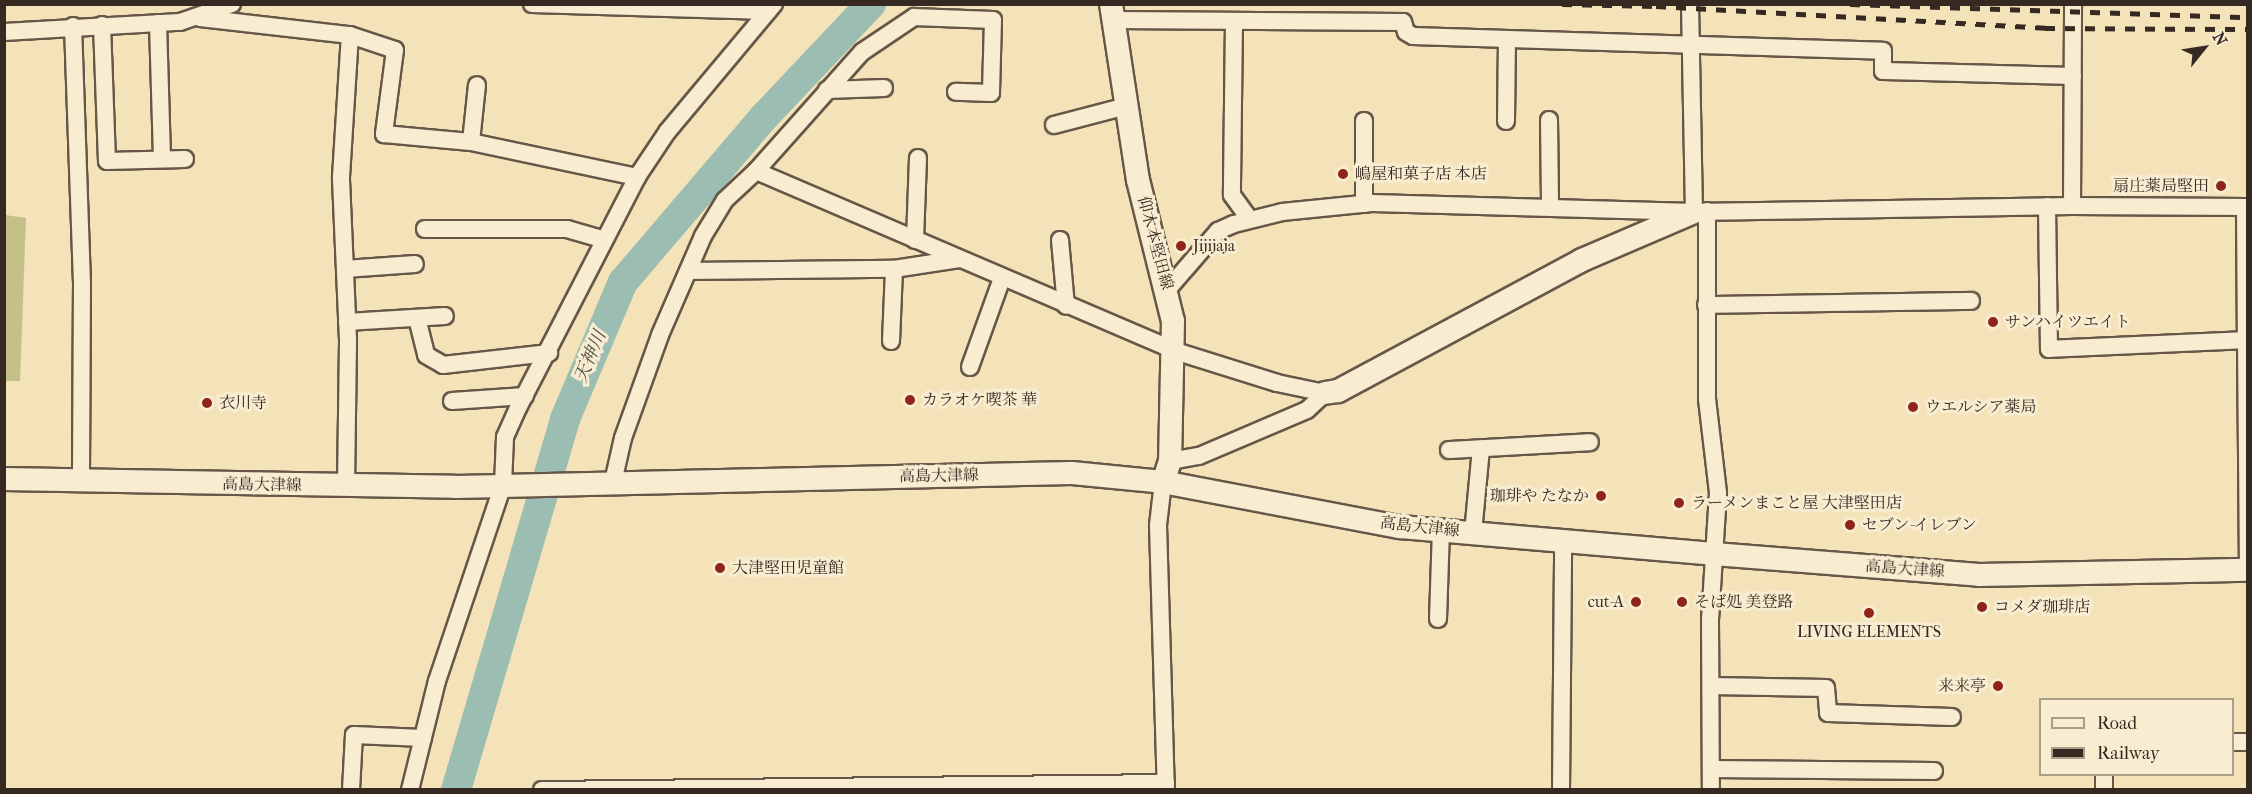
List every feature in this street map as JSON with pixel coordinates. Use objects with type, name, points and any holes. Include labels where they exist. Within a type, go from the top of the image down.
[{"type":"main road","name":"仰木本堅田線","points":[[1113,12],[1138,180],[1168,289],[1175,351],[1167,472]]},
{"type":"main road","points":[[1325,393],[1338,391],[1582,260],[1701,212]]},
{"type":"main road","name":"高島大津線","points":[[604,481],[1167,472],[1335,516],[1441,531],[1979,575],[2247,571]]},
{"type":"main road","name":"高島大津線","points":[[4,479],[346,486],[512,485]]},
{"type":"main road","points":[[512,485],[604,481]]},
{"type":"street","points":[[4,32],[73,26],[158,23],[232,4]]},
{"type":"street","points":[[532,4],[771,8]]},
{"type":"street","points":[[1690,4],[1706,305],[1707,399],[1718,493],[1714,554],[1711,789]]},
{"type":"street","points":[[2072,206],[2073,4]]},
{"type":"street","points":[[410,789],[438,681],[512,485],[505,437],[549,353],[603,239],[637,177],[667,132],[771,8]]},
{"type":"street","points":[[202,11],[350,35],[395,50],[384,134],[471,142],[637,177]]},
{"type":"street","points":[[604,481],[688,271],[724,200],[756,171],[862,52],[920,11],[993,20],[991,93],[956,92]]},
{"type":"street","points":[[1113,12],[1234,21],[1403,22],[1406,32],[1413,36],[1882,51],[1883,71],[2073,76]]},
{"type":"street","points":[[1234,21],[1232,195],[1249,218]]},
{"type":"street","points":[[158,23],[162,159]]},
{"type":"street","points":[[73,26],[82,283],[81,481]]},
{"type":"street","points":[[102,26],[107,161],[185,159]]},
{"type":"street","points":[[346,486],[347,322],[341,177],[350,35]]},
{"type":"street","points":[[1506,121],[1507,39]]},
{"type":"street","points":[[471,142],[477,85]]},
{"type":"street","points":[[827,90],[884,88]]},
{"type":"street","points":[[1054,125],[1127,105]]},
{"type":"street","points":[[1549,120],[1550,206]]},
{"type":"street","points":[[1364,121],[1364,204]]},
{"type":"street","points":[[915,240],[918,158]]},
{"type":"street","points":[[756,171],[1175,351],[1277,383],[1325,393]]},
{"type":"street","points":[[1168,289],[1218,231],[1249,218],[1364,204],[1550,206],[1701,212],[2047,206],[2246,207],[2247,571]]},
{"type":"street","points":[[2047,206],[2049,349],[2246,340]]},
{"type":"street","points":[[425,229],[567,229],[603,239]]},
{"type":"street","points":[[1060,240],[1066,306]]},
{"type":"street","points":[[688,271],[894,268],[959,259]]},
{"type":"street","points":[[345,269],[415,264]]},
{"type":"street","points":[[891,341],[894,268]]},
{"type":"street","points":[[970,367],[1002,278]]},
{"type":"street","points":[[1706,305],[1971,301]]},
{"type":"street","points":[[347,322],[445,316]]},
{"type":"street","points":[[417,318],[426,356],[442,365],[549,353]]},
{"type":"street","points":[[542,789],[1166,786],[1158,525],[1167,472],[1307,410],[1325,393]]},
{"type":"street","points":[[453,401],[525,396]]},
{"type":"street","points":[[1449,450],[1590,442]]},
{"type":"street","points":[[1473,533],[1481,448]]},
{"type":"street","points":[[1438,619],[1441,531]]},
{"type":"street","points":[[1561,789],[1563,540]]},
{"type":"street","points":[[1711,686],[1826,688],[1828,713],[1952,717]]},
{"type":"street","points":[[351,789],[354,735],[423,738]]},
{"type":"street","points":[[1711,769],[1934,771]]},
{"type":"shaded area","points":[[5,215],[26,218],[20,381],[5,381]]},
{"type":"waterway","name":"天神川","points":[[456,790],[565,419],[623,282],[764,117],[871,4]]},
{"type":"railway","points":[[1562,4],[1656,6],[2045,28],[2248,29]]},
{"type":"railway","points":[[1850,4],[2248,17]]},
{"type":"place","name":"嶋屋和菓子店 本店","points":[[1343,174]]},
{"type":"place","name":"扇庄薬局堅田","points":[[2221,186]]},
{"type":"place","name":"Jijijaja","points":[[1181,246]]},
{"type":"place","name":"サンハイツエイト","points":[[1993,322]]},
{"type":"place","name":"カラオケ喫茶 華","points":[[910,400]]},
{"type":"place","name":"衣川寺","points":[[207,403]]},
{"type":"place","name":"ウエルシア薬局","points":[[1913,407]]},
{"type":"place","name":"珈琲や たなか","points":[[1601,496]]},
{"type":"place","name":"ラーメンまこと屋 大津堅田店","points":[[1679,503]]},
{"type":"place","name":"セブン-イレブン","points":[[1850,525]]},
{"type":"place","name":"大津堅田児童館","points":[[720,568]]},
{"type":"place","name":"cut-A","points":[[1636,602]]},
{"type":"place","name":"そば処 美登路","points":[[1682,602]]},
{"type":"place","name":"コメダ珈琲店","points":[[1982,607]]},
{"type":"place","name":"LIVING ELEMENTS","points":[[1869,613]]},
{"type":"place","name":"来来亭","points":[[1998,686]]}]
